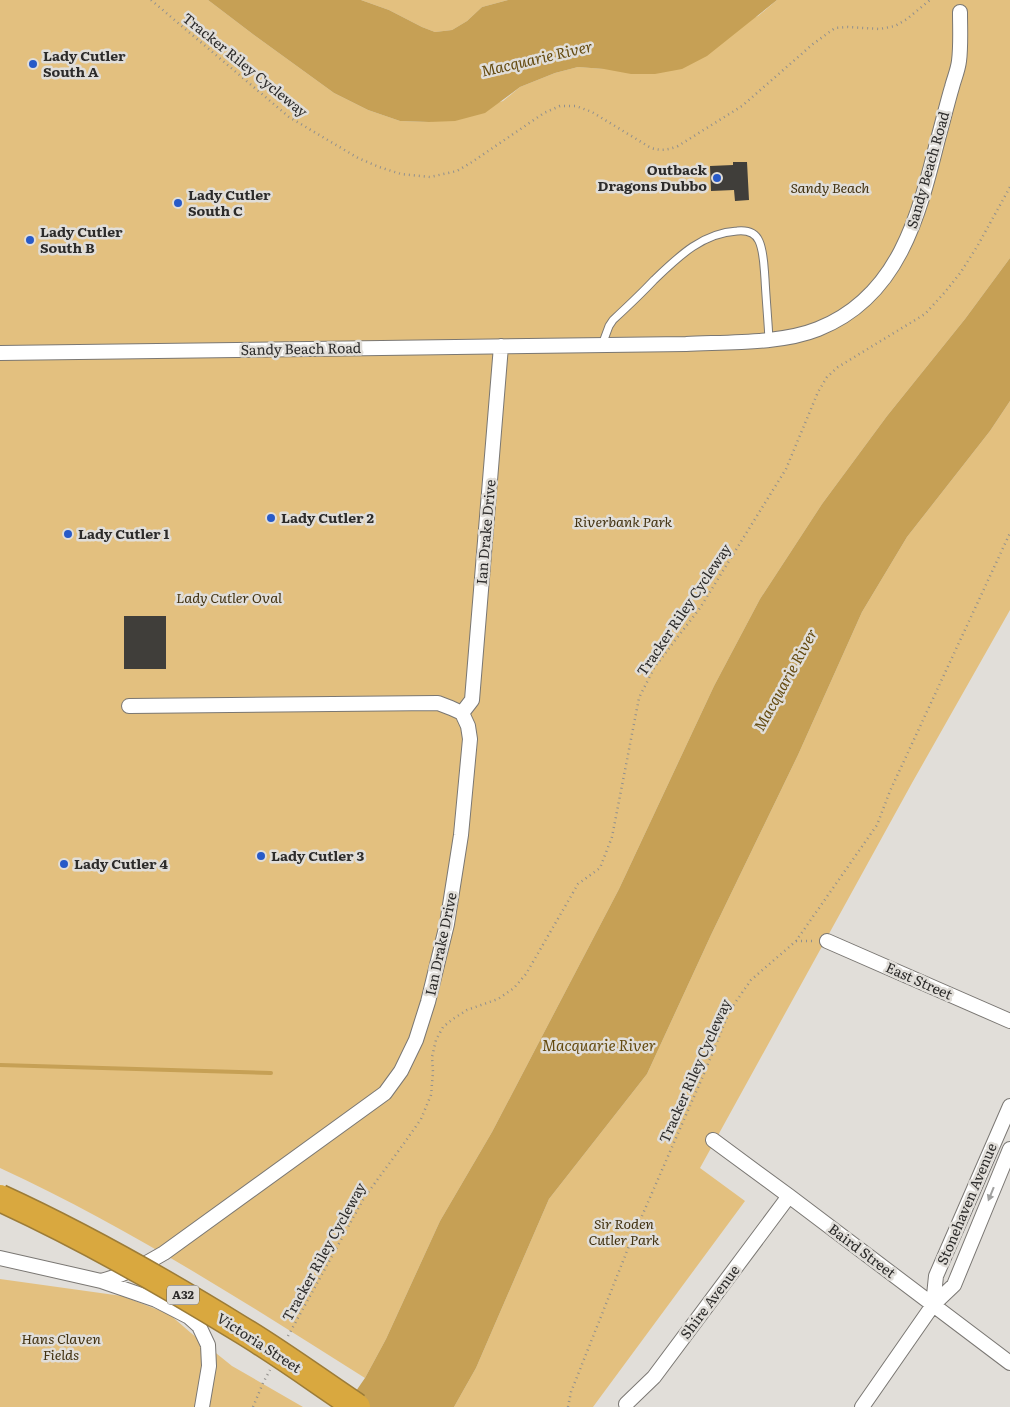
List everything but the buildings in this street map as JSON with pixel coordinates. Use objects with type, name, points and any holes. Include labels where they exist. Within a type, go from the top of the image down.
[{"type":"highway","name":"Victoria Street","points":[[0,1198],[89,1241],[139,1268],[242,1330],[357,1407]]},
{"type":"street","name":"Sandy Beach Road","points":[[0,353],[716,343],[769,340],[805,334],[837,320],[866,299],[881,284],[908,238],[919,211],[959,62],[960,12]]},
{"type":"street","name":"Ian Drake Drive","points":[[101,1281],[146,1264],[164,1253],[384,1093],[401,1071],[416,1040],[428,1002],[447,924],[461,835],[470,739],[468,726],[462,713],[472,700],[474,682],[501,346]]},
{"type":"street","points":[[129,706],[438,704],[462,713]]},
{"type":"street","name":"East Street","points":[[827,941],[1010,1021]]},
{"type":"street","name":"Stonehaven Avenue","points":[[933,1305],[936,1276],[1010,1106]]},
{"type":"street","name":"Baird Street","points":[[713,1140],[1010,1363]]},
{"type":"street","name":"Stonehaven Avenue","points":[[862,1407],[933,1305],[954,1284],[1010,1148]]},
{"type":"street","name":"Shire Avenue","points":[[626,1404],[654,1377],[789,1196]]},
{"type":"street","points":[[0,1258],[101,1281],[156,1300],[189,1317],[199,1326],[208,1345],[210,1366],[202,1407]]},
{"type":"lane","points":[[602,345],[613,320],[680,255],[708,237],[743,230],[756,235],[760,242],[769,340]]},
{"type":"path","name":"Tracker Riley Cycleway","points":[[151,0],[289,117],[358,158],[378,167],[401,174],[430,177],[457,171],[544,113],[560,106],[576,106],[592,112],[651,148],[660,151],[669,150],[706,130],[742,106],[813,44],[835,28],[880,29],[895,26],[908,19],[930,0]]},
{"type":"path","name":"Tracker Riley Cycleway","points":[[286,1341],[364,1198],[421,1119],[431,1095],[432,1057],[436,1040],[443,1026],[467,1010],[498,998],[514,988],[526,974],[578,884],[600,868],[612,837],[639,698],[654,668],[700,608],[786,469],[818,392],[827,377],[838,367],[925,314],[961,272],[1010,187]]},
{"type":"path","name":"Tracker Riley Cycleway","points":[[568,1407],[571,1392],[631,1241],[730,1010],[751,980],[796,941],[877,825],[894,782],[1010,533]]},
{"type":"path","points":[[796,941],[827,941]]},
{"type":"path","points":[[253,1407],[272,1366]]},
{"type":"green space","points":[[0,0],[208,0],[334,93],[368,110],[400,121],[429,122],[503,101],[520,87],[555,73],[578,67],[604,69],[758,16],[777,0],[1010,0],[1010,258],[965,319],[887,416],[822,504],[760,599],[714,686],[619,889],[492,1132],[440,1221],[386,1339],[365,1378],[186,1267],[94,1215],[0,1168]]},
{"type":"green space","points":[[361,0],[508,0],[482,7],[467,21],[452,30],[435,32],[389,10]]},
{"type":"green space","name":"Sir Roden Cutler Park","points":[[1010,401],[1010,610],[912,783],[700,1168],[745,1201],[593,1407],[454,1407],[476,1368],[549,1199],[647,1074],[711,935],[798,755],[862,612],[907,537],[990,431]]},
{"type":"green space","name":"Hans Claven Fields","points":[[0,1279],[122,1296],[169,1314],[232,1366],[303,1407],[0,1407]]},
{"type":"water","name":"Macquarie River","points":[[208,0],[361,0],[389,10],[435,32],[452,30],[467,21],[482,7],[508,0],[777,0],[707,56],[682,69],[655,74],[631,74],[578,67],[555,73],[520,87],[485,113],[455,121],[429,122],[400,121],[368,110],[334,93]]},
{"type":"water","name":"Macquarie River","points":[[1010,258],[1010,401],[990,431],[907,537],[862,612],[798,755],[711,935],[647,1074],[549,1199],[476,1368],[454,1407],[345,1407],[365,1378],[386,1339],[440,1221],[492,1132],[619,889],[714,686],[760,599],[822,504],[887,416],[965,319]]},
{"type":"waterway","points":[[0,1065],[271,1073]]},
{"type":"place","name":"Lady Cutler South A","points":[[33,64]]},
{"type":"place","name":"Outback Dragons Dubbo","points":[[717,178]]},
{"type":"place","name":"Lady Cutler South C","points":[[178,203]]},
{"type":"place","name":"Lady Cutler South B","points":[[30,240]]},
{"type":"place","name":"Lady Cutler 2","points":[[271,518]]},
{"type":"place","name":"Lady Cutler 1","points":[[68,534]]},
{"type":"place","name":"Lady Cutler 3","points":[[261,856]]},
{"type":"place","name":"Lady Cutler 4","points":[[64,864]]},
{"type":"park label","name":"Sandy Beach","points":[[830,188]]},
{"type":"park label","name":"Riverbank Park","points":[[623,522]]},
{"type":"park label","name":"Lady Cutler Oval","points":[[229,598]]}]
